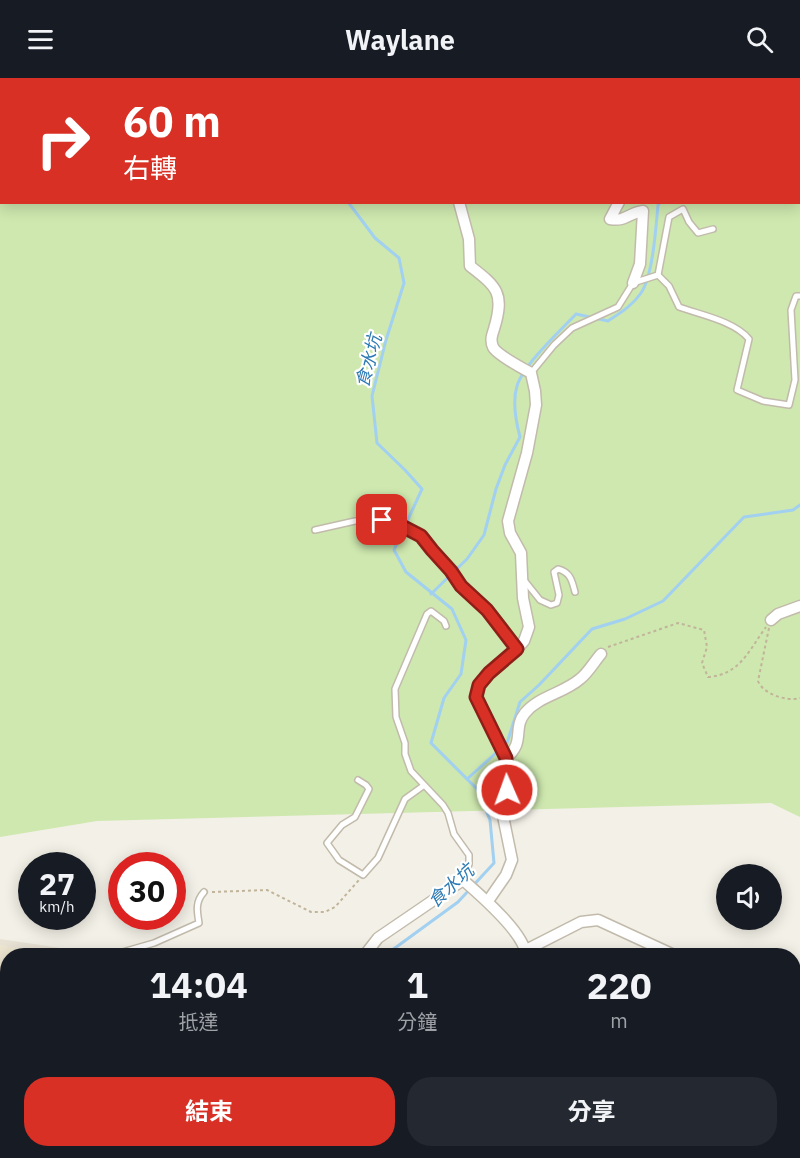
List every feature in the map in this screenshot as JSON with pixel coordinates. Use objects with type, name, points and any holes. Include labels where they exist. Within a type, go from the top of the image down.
[{"type":"street","points":[[460,204],[469,239],[470,266],[492,284],[498,297],[500,310],[491,340],[494,349],[531,373],[536,405],[527,453],[508,521],[510,533],[522,553],[523,598],[529,627],[524,641],[479,685],[476,697],[504,753],[507,790],[503,816],[512,860],[506,875],[488,901]]},
{"type":"street","points":[[618,204],[610,219],[620,221],[636,212],[643,211],[640,264],[636,282]]},
{"type":"street","points":[[771,620],[778,614],[800,606]]},
{"type":"street","points":[[504,753],[514,751],[518,744],[519,722],[525,712],[544,698],[580,680],[601,654]]},
{"type":"street","points":[[370,948],[378,938],[463,880],[488,901],[513,930],[523,948]]},
{"type":"street","points":[[535,948],[581,922],[598,920],[659,948]]},
{"type":"lane","points":[[656,275],[669,217],[683,209],[689,222],[698,233],[713,229]]},
{"type":"lane","points":[[531,373],[572,328],[618,307],[636,282],[656,275]]},
{"type":"lane","points":[[656,275],[669,286],[679,307],[730,324],[742,330],[749,339],[737,390],[763,401],[789,405],[795,380],[791,310],[796,296],[800,296]]},
{"type":"lane","points":[[315,530],[355,522],[382,520],[413,530],[421,536],[461,586],[487,610],[517,649]]},
{"type":"lane","points":[[522,576],[535,596],[551,605],[556,603],[560,596],[554,572],[558,569],[565,571],[571,577],[575,592]]},
{"type":"lane","points":[[446,626],[444,621],[431,611],[427,614],[395,689],[396,717],[411,771],[443,805],[448,813],[454,834],[469,855],[469,864],[463,880]]},
{"type":"lane","points":[[358,780],[366,784],[369,789],[355,817],[342,825],[327,843],[339,860],[363,875],[378,858],[405,799],[423,786]]},
{"type":"lane","points":[[136,948],[154,943],[199,923],[198,898],[204,892]]},
{"type":"path","points":[[601,654],[608,647],[678,623],[704,630],[707,646],[702,663],[708,677],[719,677],[743,662],[771,620]]},
{"type":"path","points":[[771,620],[758,681],[760,686],[771,694],[800,698]]},
{"type":"path","points":[[204,892],[267,890],[311,912],[325,912],[335,907],[363,875]]},
{"type":"shaded area","points":[[0,939],[61,948],[0,948]]},
{"type":"shaded area","points":[[0,945],[16,948],[0,948]]},
{"type":"green space","points":[[0,204],[800,204],[800,817],[771,803],[97,821],[0,837]]},
{"type":"waterway","name":"食水坑","points":[[350,204],[375,238],[399,258],[404,283],[372,396],[377,443],[422,489],[394,550],[406,572],[452,609],[466,640],[461,674],[444,698],[431,743],[477,789],[490,820],[494,863],[458,902],[395,948]]},
{"type":"waterway","points":[[431,594],[467,559],[484,535],[496,489],[505,465],[520,437],[516,418],[516,392],[526,368],[576,314],[608,321],[637,298],[648,275],[659,204]]},
{"type":"waterway","points":[[467,779],[507,743],[520,702],[592,629],[625,619],[663,601],[744,517],[793,510],[800,505]]},
{"type":"route","points":[[382,520],[396,523],[421,536],[461,586],[487,610],[517,649],[499,667],[489,673],[479,685],[476,697],[506,758],[507,790]]}]
